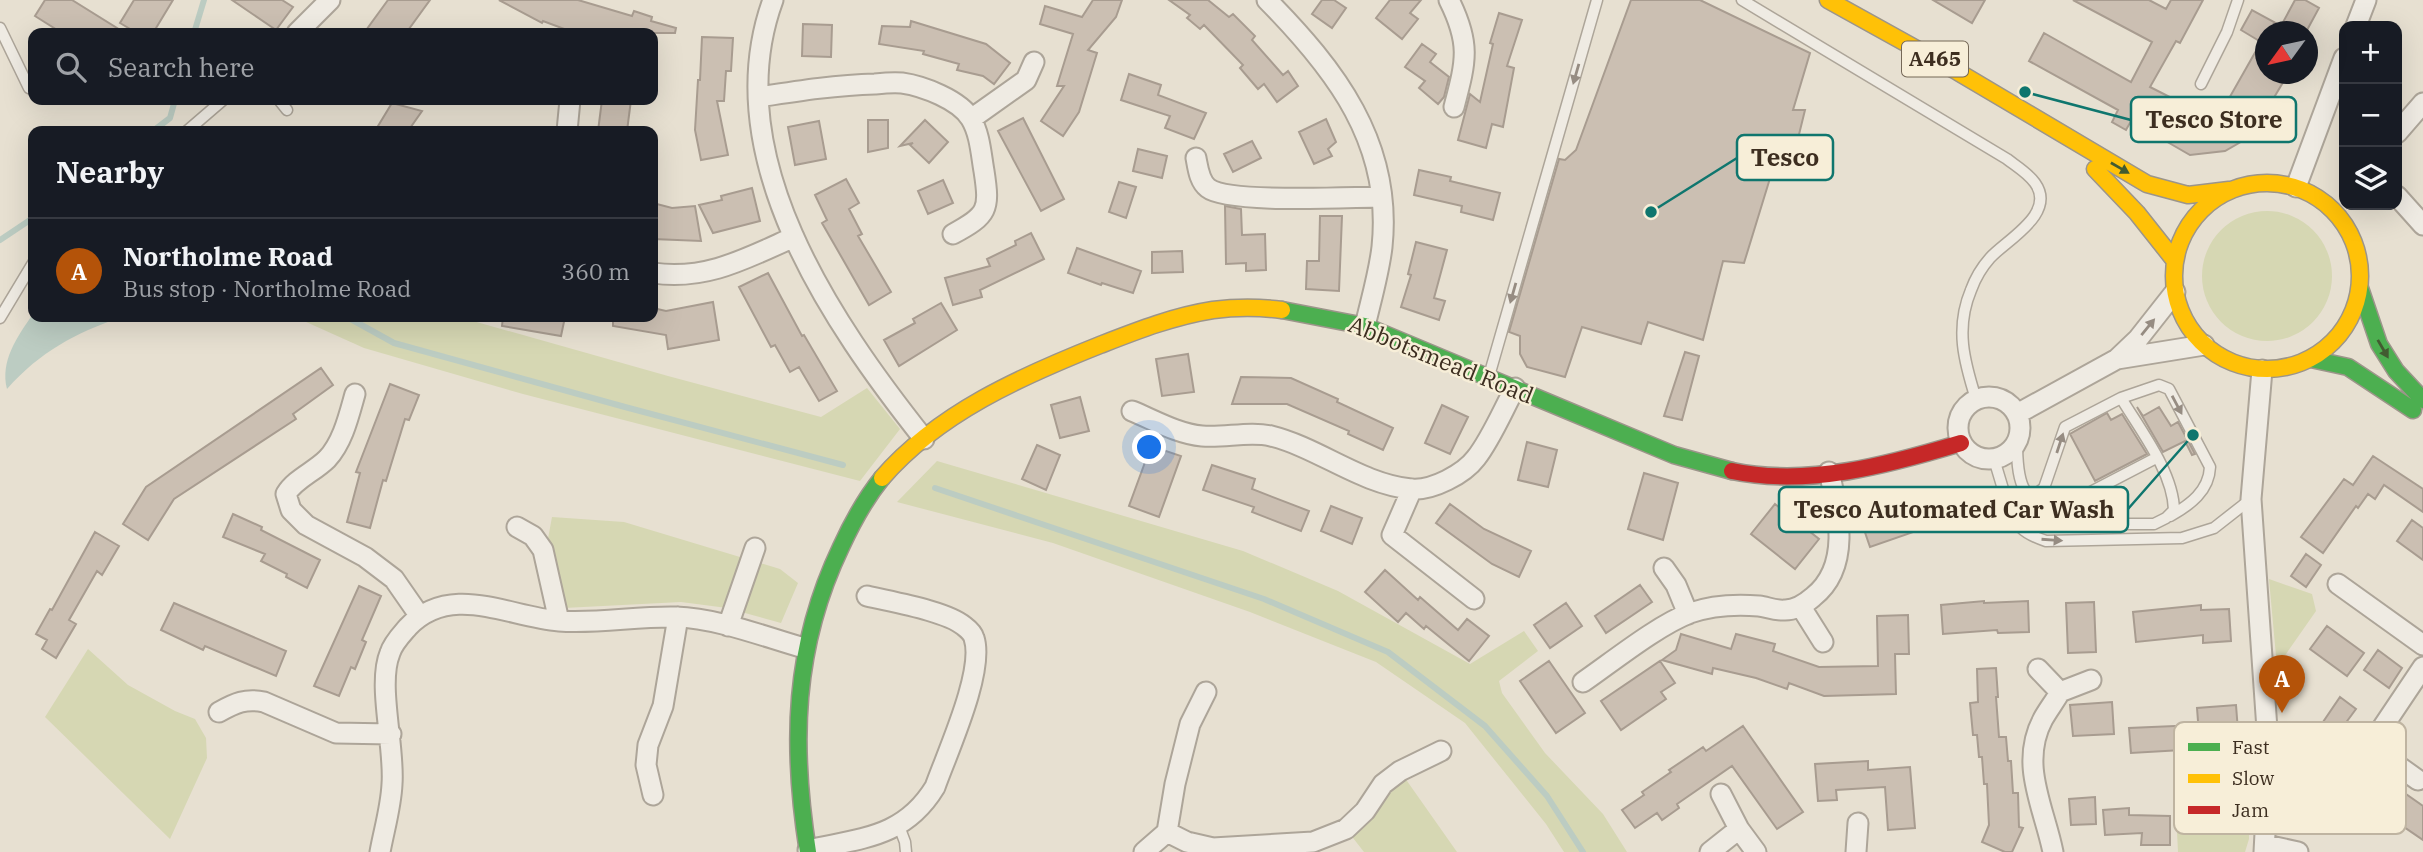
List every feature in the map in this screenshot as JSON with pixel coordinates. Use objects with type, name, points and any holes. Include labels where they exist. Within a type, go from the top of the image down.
[{"type":"main road","name":"A465","points":[[1828,0],[1958,72],[2147,184],[2174,194],[2197,197],[2232,189]]},
{"type":"main road","name":"A465","points":[[2039,122],[2078,153],[2123,195],[2153,229],[2175,261]]},
{"type":"main road","points":[[2264,183],[2296,187],[2324,202],[2346,226],[2359,256],[2360,288],[2356,306],[2339,337],[2311,359],[2287,368],[2262,370],[2231,362],[2204,345],[2185,321],[2175,292],[2175,261],[2180,243],[2188,225],[2200,210],[2232,189],[2264,183]]},
{"type":"main road","points":[[2360,288],[2379,344],[2396,371],[2423,400]]},
{"type":"main road","name":"Abbotsmead Road","points":[[808,851],[795,750],[804,648],[823,587],[855,519],[891,469],[949,419],[1006,385],[1134,331],[1214,310],[1276,309],[1320,314],[1365,326],[1674,455],[1757,475],[1793,476],[1864,469],[1961,443]]},
{"type":"main road","points":[[2311,359],[2348,367],[2384,388],[2423,417]]},
{"type":"street","points":[[302,28],[330,0]]},
{"type":"street","points":[[773,0],[766,19],[761,52],[759,97],[765,147],[775,185],[794,237],[828,304],[855,348],[924,439]]},
{"type":"street","points":[[1267,0],[1307,41],[1332,73],[1357,112],[1371,150],[1381,197],[1381,248],[1365,326]]},
{"type":"street","points":[[1449,0],[1459,20],[1465,46],[1465,66],[1454,107]]},
{"type":"street","points":[[2358,21],[2366,0]]},
{"type":"street","points":[[971,119],[1026,80],[1034,62]]},
{"type":"street","points":[[2296,187],[2339,71]]},
{"type":"street","points":[[759,97],[843,85],[902,83],[941,95],[959,105],[971,119],[980,142],[987,195],[984,213],[953,234]]},
{"type":"street","points":[[2402,127],[2423,103]]},
{"type":"street","points":[[568,126],[570,105]]},
{"type":"street","points":[[1198,168],[1207,188],[1218,193],[1252,197],[1381,197]]},
{"type":"street","points":[[2402,202],[2423,225]]},
{"type":"street","points":[[658,274],[675,276],[699,274],[732,264],[794,237]]},
{"type":"street","points":[[2017,414],[2117,359],[2138,339],[2175,292]]},
{"type":"street","points":[[2117,359],[2204,345]]},
{"type":"street","points":[[2262,370],[2251,499],[2266,722]]},
{"type":"street","points":[[1132,411],[1187,434],[1267,435],[1295,443],[1373,479],[1412,489],[1441,483],[1461,472],[1477,458],[1515,388]]},
{"type":"street","points":[[355,394],[345,428],[330,456],[292,485],[286,494],[291,510],[306,524],[365,557],[394,579],[419,615]]},
{"type":"street","points":[[1985,397],[2004,400],[2017,414],[2020,433],[2017,442],[2004,456],[1994,459],[1975,456],[1961,443],[1958,423],[1967,405],[1976,399],[1985,397]]},
{"type":"street","points":[[1583,682],[1652,634],[1688,614],[1732,604],[1785,610],[1801,607],[1819,592],[1830,576],[1839,551],[1838,508],[1829,472]]},
{"type":"street","points":[[1412,489],[1392,535],[1474,599]]},
{"type":"street","points":[[517,527],[533,536],[543,550],[559,621]]},
{"type":"street","points":[[728,626],[755,548]]},
{"type":"street","points":[[1664,568],[1676,585],[1688,614]]},
{"type":"street","points":[[2338,584],[2423,645]]},
{"type":"street","points":[[808,851],[880,834],[899,826],[926,802],[935,787],[973,681],[976,650],[974,636],[963,625],[948,617],[867,596]]},
{"type":"street","points":[[380,852],[392,785],[391,734],[384,676],[390,652],[419,615],[438,608],[471,603],[559,621],[678,617],[728,626],[804,648]]},
{"type":"street","points":[[1801,607],[1823,642]]},
{"type":"street","points":[[653,795],[646,765],[648,745],[663,706],[678,617]]},
{"type":"street","points":[[2386,722],[2423,667]]},
{"type":"street","points":[[2038,668],[2060,692]]},
{"type":"street","points":[[2053,852],[2037,798],[2032,760],[2042,721],[2060,692],[2091,680]]},
{"type":"street","points":[[1144,852],[1167,832],[1175,784],[1190,724],[1206,692]]},
{"type":"street","points":[[219,712],[236,702],[253,699],[336,733],[391,734]]},
{"type":"street","points":[[1167,832],[1187,842],[1213,848],[1313,842],[1346,829],[1365,811],[1383,784],[1400,771],[1441,751]]},
{"type":"street","points":[[2406,772],[2418,780]]},
{"type":"street","points":[[1721,794],[1739,829],[1756,852]]},
{"type":"street","points":[[1856,852],[1858,823]]},
{"type":"street","points":[[1710,852],[1739,829]]},
{"type":"street","points":[[2265,848],[2298,852]]},
{"type":"lane","points":[[1742,0],[2007,159],[2037,185],[2040,196],[2035,215],[2010,242],[1991,257],[1971,289],[1963,314],[1960,334],[1963,355],[1976,399]]},
{"type":"lane","points":[[2201,84],[2227,32],[2238,0]]},
{"type":"lane","points":[[1489,377],[1596,4]]},
{"type":"lane","points":[[0,28],[28,86]]},
{"type":"lane","points":[[193,126],[217,105]]},
{"type":"lane","points":[[283,105],[287,110]]},
{"type":"lane","points":[[0,318],[28,271]]},
{"type":"lane","points":[[2006,499],[2031,521],[2061,524],[2154,524],[2186,507],[2198,495],[2209,480],[2210,467],[2169,389],[2159,385],[2121,398],[2065,427],[2044,488],[2035,495],[2027,494]]},
{"type":"lane","points":[[2121,398],[2167,476],[2174,495],[2174,510],[2166,519]]},
{"type":"lane","points":[[2017,442],[2017,468],[2022,488],[2032,500],[2045,507],[2060,508],[2157,458]]},
{"type":"lane","points":[[1994,459],[2014,521],[2028,535],[2046,541],[2182,538],[2214,528],[2251,499]]},
{"type":"lane","points":[[899,826],[906,852]]},
{"type":"green space","points":[[2267,211],[2292,216],[2313,230],[2327,251],[2332,276],[2327,301],[2313,322],[2292,336],[2267,341],[2242,336],[2221,322],[2207,301],[2202,276],[2207,251],[2221,230],[2242,216]]},
{"type":"green space","points":[[306,322],[477,322],[821,417],[867,388],[900,429],[860,481],[523,394],[364,348]]},
{"type":"green space","points":[[937,461],[1243,551],[1338,591],[1470,664],[1524,631],[1538,651],[1499,681],[1502,693],[1545,753],[1603,814],[1627,852],[1564,852],[1546,824],[1465,723],[1376,662],[1250,612],[1053,543],[897,502]]},
{"type":"green space","points":[[552,517],[624,522],[780,569],[798,583],[781,623],[727,608],[681,602],[564,608],[547,544]]},
{"type":"green space","points":[[2269,579],[2312,594],[2316,611],[2277,667]]},
{"type":"green space","points":[[88,649],[128,685],[195,719],[206,738],[207,758],[170,839],[45,717]]},
{"type":"green space","points":[[1400,771],[1457,852],[1364,852],[1346,829]]},
{"type":"green space","points":[[2177,834],[2249,834],[2245,852],[2178,852]]},
{"type":"shaded area","points":[[28,322],[108,322],[59,345],[33,364],[7,389],[6,369],[16,340]]},
{"type":"building","points":[[45,0],[72,0],[117,28],[54,28],[35,16]]},
{"type":"building","points":[[134,0],[173,0],[156,28],[128,28],[120,23]]},
{"type":"building","points":[[232,0],[282,0],[293,7],[277,28],[273,28]]},
{"type":"building","points":[[388,0],[430,0],[410,28],[368,28]]},
{"type":"building","points":[[499,0],[578,0],[632,16],[634,11],[652,17],[651,21],[676,28],[675,33],[658,33],[658,28],[562,28],[543,21],[542,23]]},
{"type":"building","points":[[1093,0],[1122,0],[1116,17],[1088,50],[1097,53],[1079,112],[1063,136],[1041,121],[1064,86],[1057,86],[1073,34],[1040,24],[1045,6],[1082,17]]},
{"type":"building","points":[[1169,0],[1208,0],[1229,17],[1233,14],[1255,36],[1252,40],[1283,75],[1288,71],[1298,86],[1277,102],[1264,84],[1258,89],[1240,68],[1243,65],[1204,25],[1200,29],[1187,18],[1190,15]]},
{"type":"building","points":[[1322,0],[1334,0],[1346,8],[1332,28],[1312,14]]},
{"type":"building","points":[[1390,0],[1421,0],[1410,13],[1418,19],[1402,39],[1376,18]]},
{"type":"building","points":[[1631,0],[1700,0],[1810,53],[1793,110],[1805,110],[1792,163],[1775,162],[1744,263],[1723,261],[1703,340],[1648,322],[1641,344],[1582,327],[1565,377],[1527,367],[1520,354],[1520,336],[1509,332],[1559,159],[1565,160],[1576,150]]},
{"type":"building","points":[[1933,0],[1985,0],[1972,23]]},
{"type":"building","points":[[2073,0],[2149,0],[2166,9],[2171,0],[2203,0],[2180,43],[2176,41],[2150,87],[2207,116],[2223,109],[2255,53],[2255,84],[2282,84],[2251,136],[2225,151],[2190,155],[2131,121],[2126,130],[2112,122],[2118,110],[2029,61],[2044,33],[2131,82],[2152,42]]},
{"type":"building","points":[[2295,0],[2305,0],[2319,8],[2312,21],[2284,21]]},
{"type":"building","points":[[2252,10],[2272,21],[2255,21],[2255,38],[2241,30]]},
{"type":"building","points":[[1499,13],[1522,20],[1507,66],[1514,68],[1503,127],[1492,124],[1486,148],[1458,140],[1470,94],[1480,102],[1493,44],[1490,43]]},
{"type":"building","points":[[911,21],[986,44],[1010,63],[994,84],[983,76],[957,70],[959,64],[923,54],[924,51],[879,44],[882,26],[910,27]]},
{"type":"building","points":[[803,24],[832,25],[831,57],[802,56]]},
{"type":"building","points":[[702,37],[733,38],[731,71],[726,71],[724,101],[717,101],[728,155],[701,160],[695,130]]},
{"type":"building","points":[[1422,44],[1436,54],[1430,62],[1449,77],[1444,97],[1438,104],[1419,88],[1425,81],[1405,67]]},
{"type":"building","points":[[1129,74],[1161,85],[1158,95],[1206,113],[1194,139],[1165,128],[1170,116],[1121,100]]},
{"type":"building","points":[[391,105],[422,111],[412,126],[378,126]]},
{"type":"building","points":[[601,105],[630,105],[628,126],[599,126]]},
{"type":"building","points":[[1023,118],[1064,199],[1041,211],[998,131]]},
{"type":"building","points":[[1326,119],[1336,142],[1328,149],[1332,156],[1314,164],[1299,132]]},
{"type":"building","points":[[868,120],[888,120],[888,148],[868,152]]},
{"type":"building","points":[[925,120],[948,142],[929,163],[910,145],[913,143],[900,146]]},
{"type":"building","points":[[819,121],[826,159],[795,165],[788,127]]},
{"type":"building","points":[[1252,141],[1261,158],[1233,172],[1224,154]]},
{"type":"building","points":[[1138,149],[1167,156],[1162,178],[1133,171]]},
{"type":"building","points":[[1419,170],[1451,177],[1450,181],[1500,193],[1493,220],[1461,212],[1462,206],[1414,195]]},
{"type":"building","points":[[846,179],[859,203],[849,209],[862,234],[858,236],[891,292],[869,305],[822,223],[827,220],[815,195]]},
{"type":"building","points":[[943,180],[953,203],[928,214],[918,191]]},
{"type":"building","points":[[1119,182],[1136,187],[1126,218],[1109,212]]},
{"type":"building","points":[[752,188],[760,221],[713,233],[699,205],[722,200],[721,196]]},
{"type":"building","points":[[658,204],[672,208],[695,206],[701,241],[658,239]]},
{"type":"building","points":[[1225,206],[1241,209],[1242,235],[1265,234],[1266,270],[1246,271],[1246,263],[1226,264]]},
{"type":"building","points":[[1320,216],[1342,216],[1339,291],[1306,289],[1307,261],[1319,261]]},
{"type":"building","points":[[1031,233],[1044,259],[980,290],[982,297],[953,305],[945,278],[990,266],[987,259],[1016,245],[1015,241]]},
{"type":"building","points":[[1416,242],[1447,250],[1434,298],[1445,301],[1439,320],[1401,307],[1411,275],[1408,274]]},
{"type":"building","points":[[1077,248],[1141,271],[1133,293],[1068,273]]},
{"type":"building","points":[[1182,251],[1183,272],[1152,273],[1152,252]]},
{"type":"building","points":[[768,273],[802,336],[804,335],[837,391],[819,401],[799,367],[790,372],[775,345],[771,347],[739,287]]},
{"type":"building","points":[[713,302],[719,340],[668,349],[666,335],[613,326],[613,322],[658,322],[658,309],[666,311]]},
{"type":"building","points":[[941,303],[957,330],[899,366],[884,340],[915,323],[913,319]]},
{"type":"building","points":[[502,322],[564,322],[561,336],[502,326]]},
{"type":"building","points":[[1685,352],[1699,356],[1682,420],[1664,416]]},
{"type":"building","points":[[1188,354],[1194,392],[1162,396],[1156,359]]},
{"type":"building","points":[[321,368],[333,385],[293,414],[296,419],[174,499],[148,540],[123,524],[146,487]]},
{"type":"building","points":[[1241,377],[1291,378],[1393,428],[1383,450],[1348,434],[1349,431],[1287,404],[1232,404]]},
{"type":"building","points":[[390,384],[419,395],[409,420],[405,419],[386,481],[383,480],[370,528],[347,522],[360,473],[356,472]]},
{"type":"building","points":[[1080,397],[1089,431],[1060,438],[1051,405]]},
{"type":"building","points":[[1442,405],[1468,417],[1450,454],[1425,443]]},
{"type":"building","points":[[2137,407],[2143,416],[2159,407],[2171,426],[2178,422],[2195,454],[2192,455],[2185,441],[2163,452]]},
{"type":"building","points":[[2107,413],[2111,420],[2122,414],[2147,454],[2095,481],[2070,434]]},
{"type":"building","points":[[1527,442],[1557,450],[1548,487],[1518,480]]},
{"type":"building","points":[[1037,445],[1060,455],[1046,490],[1022,479]]},
{"type":"building","points":[[1151,446],[1181,456],[1159,517],[1129,506]]},
{"type":"building","points":[[2373,456],[2423,489],[2423,512],[2384,485],[2375,499],[2368,494],[2358,508],[2356,506],[2323,553],[2301,537],[2344,479],[2353,485]]},
{"type":"building","points":[[1212,465],[1255,479],[1252,489],[1309,511],[1301,531],[1252,512],[1254,507],[1203,490]]},
{"type":"building","points":[[1644,473],[1678,483],[1663,540],[1628,529]]},
{"type":"building","points":[[1912,490],[1925,528],[1870,547],[1857,509]]},
{"type":"building","points":[[1450,504],[1484,529],[1531,551],[1519,577],[1492,564],[1436,523]]},
{"type":"building","points":[[1775,504],[1819,539],[1795,569],[1751,534]]},
{"type":"building","points":[[1331,506],[1362,518],[1352,544],[1321,531]]},
{"type":"building","points":[[233,514],[320,560],[307,588],[261,561],[265,554],[223,537]]},
{"type":"building","points":[[2412,520],[2423,528],[2423,560],[2397,541]]},
{"type":"building","points":[[95,532],[119,546],[102,575],[97,571],[69,620],[76,624],[56,658],[42,649],[47,640],[36,634]]},
{"type":"building","points":[[2306,554],[2321,565],[2306,587],[2291,576]]},
{"type":"building","points":[[1385,570],[1418,600],[1420,597],[1458,630],[1467,619],[1489,636],[1469,661],[1406,613],[1398,622],[1365,592]]},
{"type":"building","points":[[1640,585],[1652,602],[1606,633],[1595,616]]},
{"type":"building","points":[[359,586],[381,596],[362,640],[366,642],[355,669],[351,667],[339,696],[314,686]]},
{"type":"building","points":[[2028,601],[2029,632],[1998,633],[1997,630],[1943,634],[1941,605]]},
{"type":"building","points":[[2094,602],[2096,652],[2068,653],[2066,603]]},
{"type":"building","points":[[174,603],[286,651],[276,676],[205,646],[203,650],[161,630]]},
{"type":"building","points":[[1566,603],[1582,626],[1550,648],[1534,625]]},
{"type":"building","points":[[2201,605],[2201,610],[2229,609],[2231,641],[2203,643],[2203,635],[2136,642],[2133,612]]},
{"type":"building","points":[[1908,615],[1909,654],[1895,654],[1896,694],[1824,696],[1789,683],[1787,689],[1756,678],[1713,668],[1712,674],[1662,660],[1676,650],[1681,634],[1731,649],[1736,634],[1775,644],[1773,651],[1819,667],[1878,666],[1877,616]]},
{"type":"building","points":[[2327,626],[2364,653],[2347,676],[2310,649]]},
{"type":"building","points":[[2378,650],[2402,668],[2389,688],[2364,670]]},
{"type":"building","points":[[1549,661],[1585,713],[1556,733],[1520,681]]},
{"type":"building","points":[[1660,661],[1675,683],[1661,692],[1666,699],[1621,730],[1601,701]]},
{"type":"building","points":[[1996,668],[1999,737],[2006,737],[2013,793],[2018,793],[2019,827],[2023,828],[2012,852],[2005,852],[1982,842],[1989,825],[1987,784],[1984,784],[1977,735],[1973,735],[1970,703],[1978,702],[1977,669]]},
{"type":"building","points":[[2340,697],[2356,709],[2346,722],[2323,722]]},
{"type":"building","points":[[2112,702],[2114,734],[2073,736],[2070,705]]},
{"type":"building","points":[[2236,705],[2237,722],[2198,722],[2197,708]]},
{"type":"building","points":[[1743,726],[1803,812],[1777,829],[1732,766],[1677,804],[1679,808],[1662,820],[1657,813],[1635,828],[1622,810],[1644,795],[1642,792],[1671,772],[1669,770],[1703,747],[1706,751]]},
{"type":"building","points":[[2174,726],[2174,750],[2131,753],[2129,728]]},
{"type":"building","points":[[1868,761],[1868,770],[1910,767],[1915,828],[1888,830],[1885,787],[1836,790],[1837,800],[1818,801],[1815,764]]},
{"type":"building","points":[[2406,794],[2423,806],[2423,840],[2406,828]]},
{"type":"building","points":[[2095,797],[2096,824],[2071,825],[2069,799]]},
{"type":"building","points":[[2129,808],[2129,815],[2170,816],[2170,845],[2141,845],[2142,833],[2105,835],[2103,810]]},
{"type":"waterway","points":[[196,28],[204,0]]},
{"type":"waterway","points":[[160,126],[170,118],[174,105]]},
{"type":"waterway","points":[[0,240],[28,221]]},
{"type":"waterway","points":[[356,322],[394,343],[843,465]]},
{"type":"waterway","points":[[935,488],[1264,599],[1388,652],[1485,726],[1547,796],[1583,852]]},
{"type":"traffic: fast","points":[[2360,288],[2379,344],[2396,371],[2423,400]]},
{"type":"traffic: fast","points":[[1282,310],[1365,326],[1674,455],[1732,471]]},
{"type":"traffic: fast","points":[[2311,359],[2348,367],[2413,410]]},
{"type":"traffic: fast","points":[[808,852],[799,773],[798,735],[805,659],[825,584],[859,511],[882,478]]},
{"type":"traffic: slow","points":[[1828,0],[1958,72],[2147,184],[2188,195],[2229,190]]},
{"type":"traffic: slow","points":[[2095,169],[2137,213],[2175,261]]},
{"type":"traffic: slow","points":[[2267,183],[2285,184],[2303,190],[2319,198],[2333,210],[2345,224],[2353,240],[2359,258],[2360,276],[2359,294],[2353,312],[2345,328],[2333,342],[2319,354],[2303,362],[2285,368],[2267,369],[2249,368],[2231,362],[2215,354],[2201,342],[2189,328],[2181,312],[2175,294],[2174,276],[2175,258],[2181,240],[2189,224],[2201,210],[2215,198],[2231,190],[2249,184],[2267,183]]},
{"type":"traffic: slow","points":[[882,478],[904,455],[955,416],[1012,384],[1071,357],[1141,329],[1198,313],[1239,308],[1282,310]]},
{"type":"traffic: jam","points":[[1732,471],[1761,475],[1819,475],[1877,466],[1961,443]]},
{"type":"place","name":"Tesco Store","points":[[2025,92]]},
{"type":"place","name":"Tesco","points":[[1651,212]]},
{"type":"place","name":"Tesco Automated Car Wash","points":[[2193,435]]},
{"type":"place","name":"Northolme Road","points":[[2282,713]]}]
